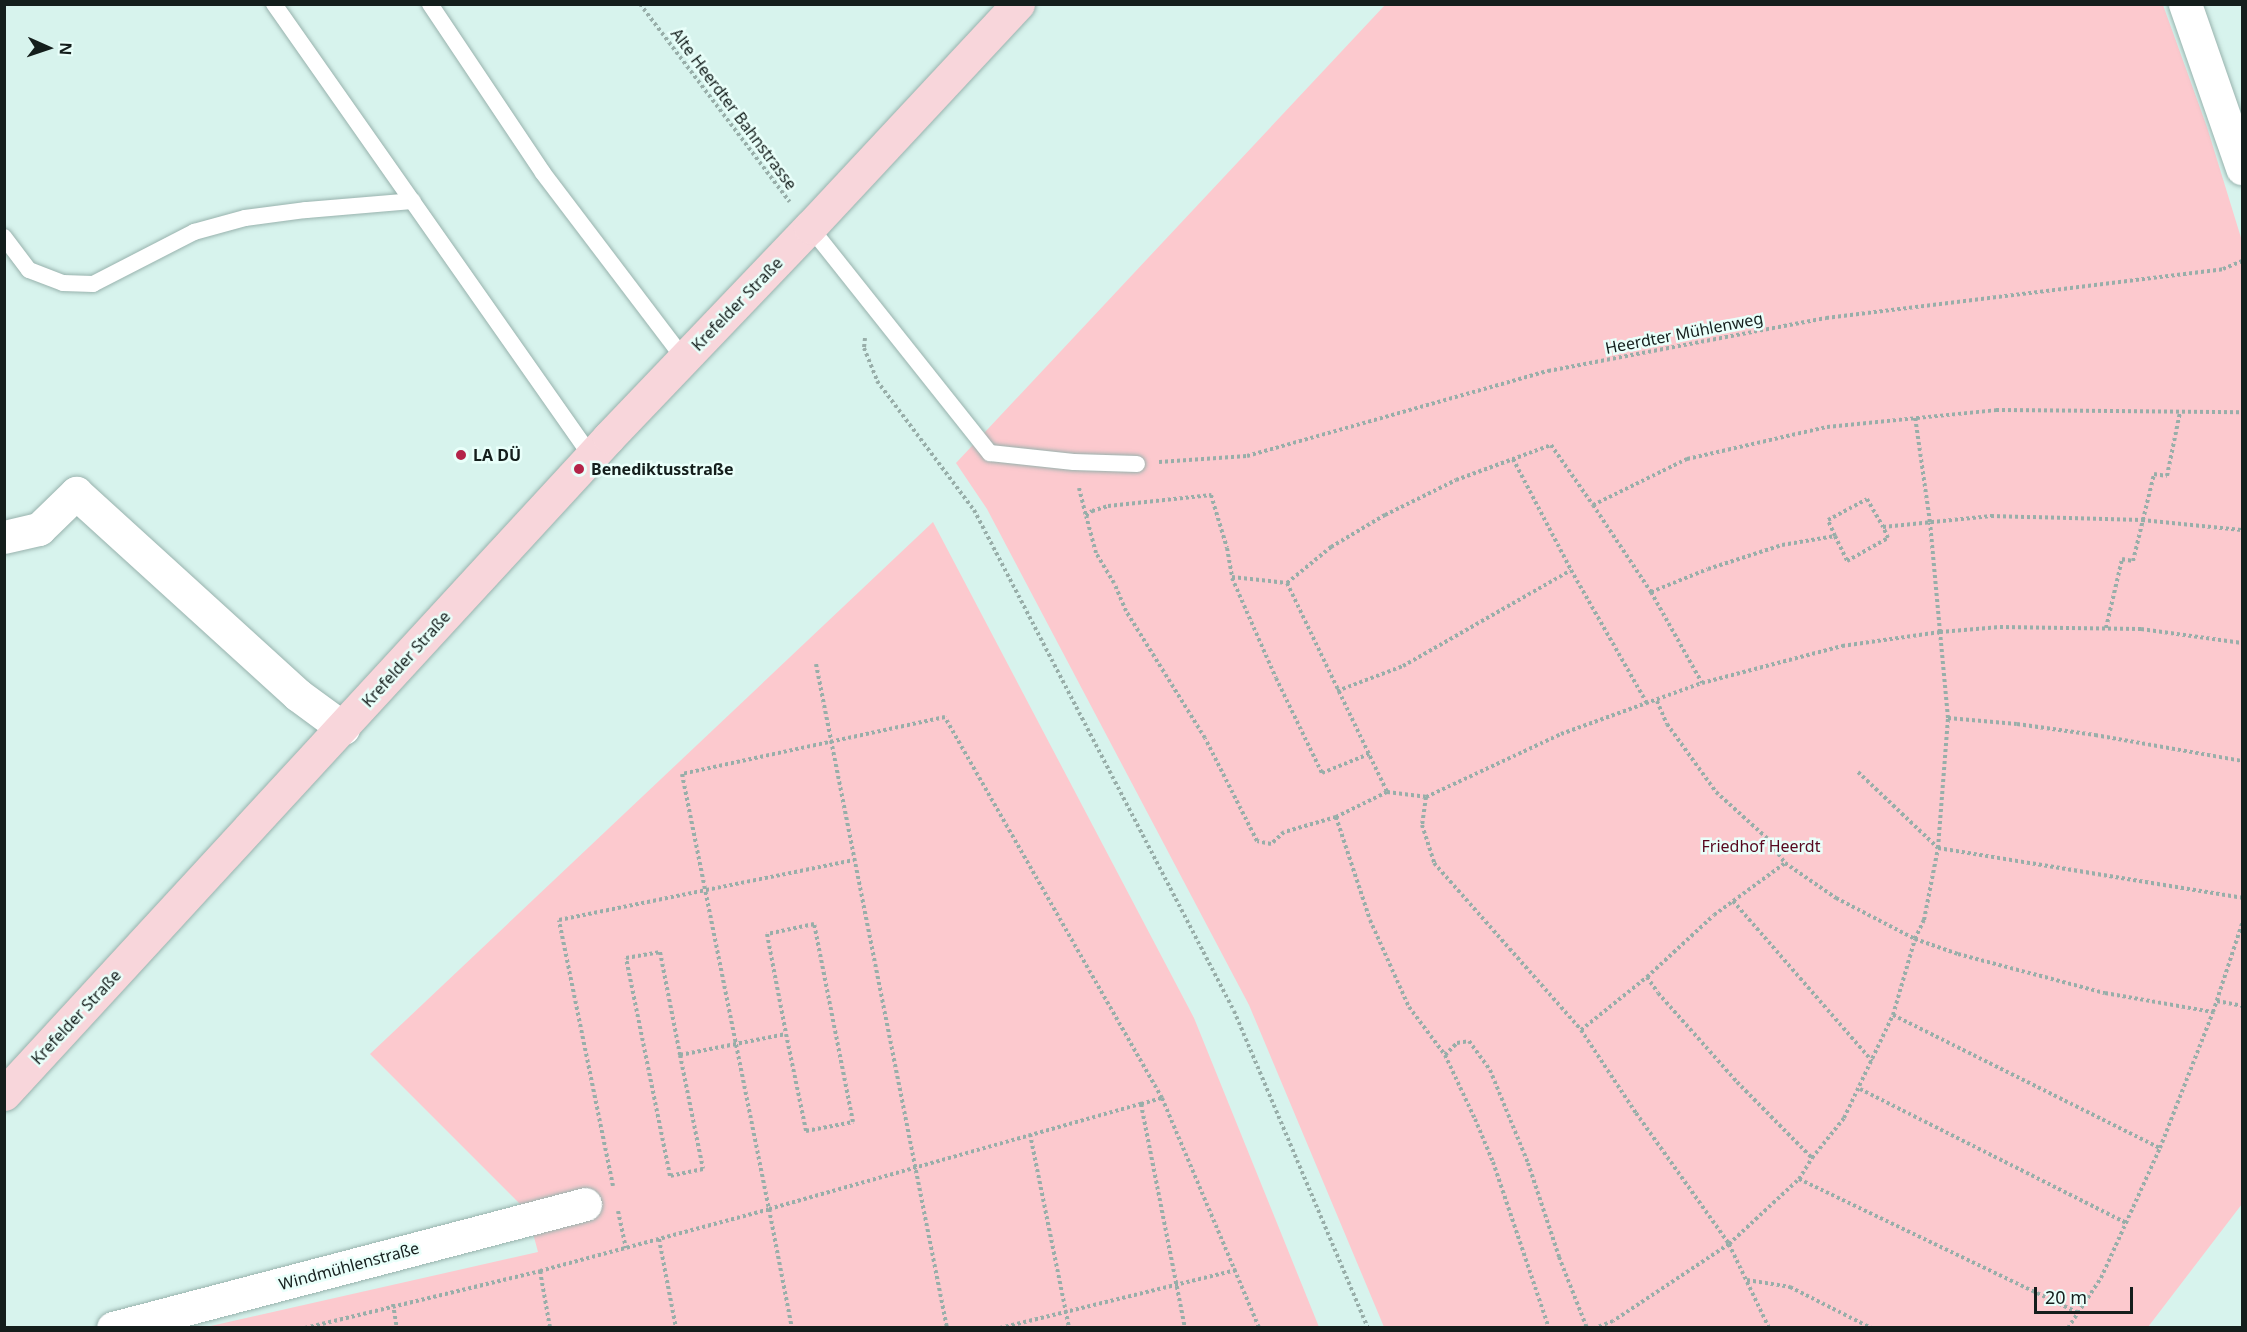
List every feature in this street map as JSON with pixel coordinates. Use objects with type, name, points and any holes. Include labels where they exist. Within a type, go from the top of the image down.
[{"type":"main road","name":"Krefelder Straße","points":[[4,1094],[591,456],[810,227],[1018,4]]},
{"type":"street","points":[[2185,4],[2242,168]]},
{"type":"street","points":[[4,537],[39,529],[76,493],[298,694],[343,728]]},
{"type":"street","name":"Windmühlenstraße","points":[[113,1328],[601,1203]]},
{"type":"lane","points":[[274,4],[591,456]]},
{"type":"lane","points":[[430,4],[543,173],[684,359]]},
{"type":"lane","points":[[4,237],[29,270],[63,283],[93,284],[194,232],[245,218],[306,210],[413,201]]},
{"type":"lane","points":[[810,227],[990,453],[1074,462],[1137,464]]},
{"type":"path","name":"Alte Heerdter Bahnstrasse","points":[[640,4],[810,227]]},
{"type":"path","name":"Heerdter Mühlenweg","points":[[1137,464],[1247,456],[1548,371],[1814,320],[2223,269],[2242,261]]},
{"type":"path","points":[[870,302],[864,348],[877,381],[974,510],[1234,1011],[1368,1328]]},
{"type":"path","points":[[1593,505],[1687,459],[1827,427],[1996,410],[2242,412]]},
{"type":"path","points":[[2106,628],[2122,559],[2133,561],[2154,474],[2167,476],[2180,412]]},
{"type":"path","points":[[1595,1328],[1613,1321],[1729,1244],[1799,1179],[1812,1158],[1844,1118],[1860,1089],[1893,1015],[1915,939],[1924,920],[1938,848],[1948,718],[1930,522],[1915,417]]},
{"type":"path","points":[[1232,577],[1287,583],[1331,547],[1385,515],[1456,480],[1551,445],[1651,592],[1702,683]]},
{"type":"path","points":[[1513,459],[1571,570],[1648,705]]},
{"type":"path","points":[[1369,754],[1322,773],[1275,678],[1232,577],[1227,548],[1210,495],[1108,506],[1092,511],[1086,516],[1096,553],[1114,583],[1126,611],[1205,738],[1257,841],[1271,844],[1284,832],[1336,817],[1387,792],[1426,797],[1561,734],[1648,705],[1702,683],[1842,646],[1940,632],[2000,627],[2106,628],[2168,632],[2242,643]]},
{"type":"path","points":[[1867,499],[1883,527],[1888,538],[1847,561],[1828,520],[1867,499]]},
{"type":"path","points":[[1883,527],[1991,516],[2142,520],[2242,530]]},
{"type":"path","points":[[1651,592],[1708,569],[1782,545],[1835,536]]},
{"type":"path","points":[[1337,691],[1404,666],[1571,570]]},
{"type":"path","points":[[1287,583],[1387,792]]},
{"type":"path","points":[[816,664],[947,1328]]},
{"type":"path","points":[[1657,701],[1667,724],[1716,792],[1768,839],[1785,863],[1836,898],[1915,939],[1979,960],[2105,993],[2213,1012]]},
{"type":"path","points":[[792,1328],[682,774],[945,717],[1162,1098],[1237,1270],[1259,1328]]},
{"type":"path","points":[[1948,718],[2062,730],[2242,761]]},
{"type":"path","points":[[1858,772],[1938,848],[2242,898]]},
{"type":"path","points":[[1426,797],[1422,825],[1434,863],[1581,1030],[1636,1113],[1729,1244],[1769,1328]]},
{"type":"path","points":[[1336,817],[1370,920],[1409,1007],[1444,1055],[1493,1162],[1549,1328]]},
{"type":"path","points":[[614,1190],[559,920],[854,860]]},
{"type":"path","points":[[1581,1030],[1647,977],[1733,901],[1785,863]]},
{"type":"path","points":[[1733,901],[1872,1061]]},
{"type":"path","points":[[814,924],[853,1122],[806,1131],[786,1034],[767,934],[814,924]]},
{"type":"path","points":[[2068,1328],[2101,1278],[2160,1148],[2213,1012],[2242,924]]},
{"type":"path","points":[[660,951],[680,1055],[703,1169],[670,1176],[626,958],[660,951]]},
{"type":"path","points":[[1647,977],[1658,993],[1737,1082],[1812,1158]]},
{"type":"path","points":[[2217,1001],[2242,1006]]},
{"type":"path","points":[[1893,1015],[2160,1148]]},
{"type":"path","points":[[680,1055],[786,1034]]},
{"type":"path","points":[[1444,1055],[1457,1042],[1469,1041],[1490,1071],[1528,1163],[1559,1257],[1587,1328]]},
{"type":"path","points":[[1860,1089],[2127,1223]]},
{"type":"path","points":[[305,1328],[393,1304],[540,1271],[626,1248],[1162,1098]]},
{"type":"path","points":[[1141,1104],[1185,1328]]},
{"type":"path","points":[[1030,1134],[1069,1328]]},
{"type":"path","points":[[1799,1179],[2077,1312]]},
{"type":"path","points":[[601,1203],[626,1248]]},
{"type":"path","points":[[659,1239],[676,1328]]},
{"type":"path","points":[[1000,1328],[1237,1270]]},
{"type":"path","points":[[540,1271],[550,1328]]},
{"type":"path","points":[[1747,1280],[1790,1287],[1871,1328]]},
{"type":"path","points":[[393,1304],[397,1328]]},
{"type":"path","points":[[1613,1321],[1616,1328]]},
{"type":"green space","name":"Friedhof Heerdt","points":[[1385,5],[2163,5],[2207,127],[2242,241],[2242,1204],[2148,1327],[1384,1327],[1249,1005],[987,509],[956,463]]},
{"type":"green space","points":[[933,522],[1194,1018],[1319,1327],[202,1328],[538,1252],[527,1211],[370,1054]]},
{"type":"place","name":"LA DÜ","points":[[461,455]]},
{"type":"place","name":"Benediktusstraße","points":[[579,469]]}]
